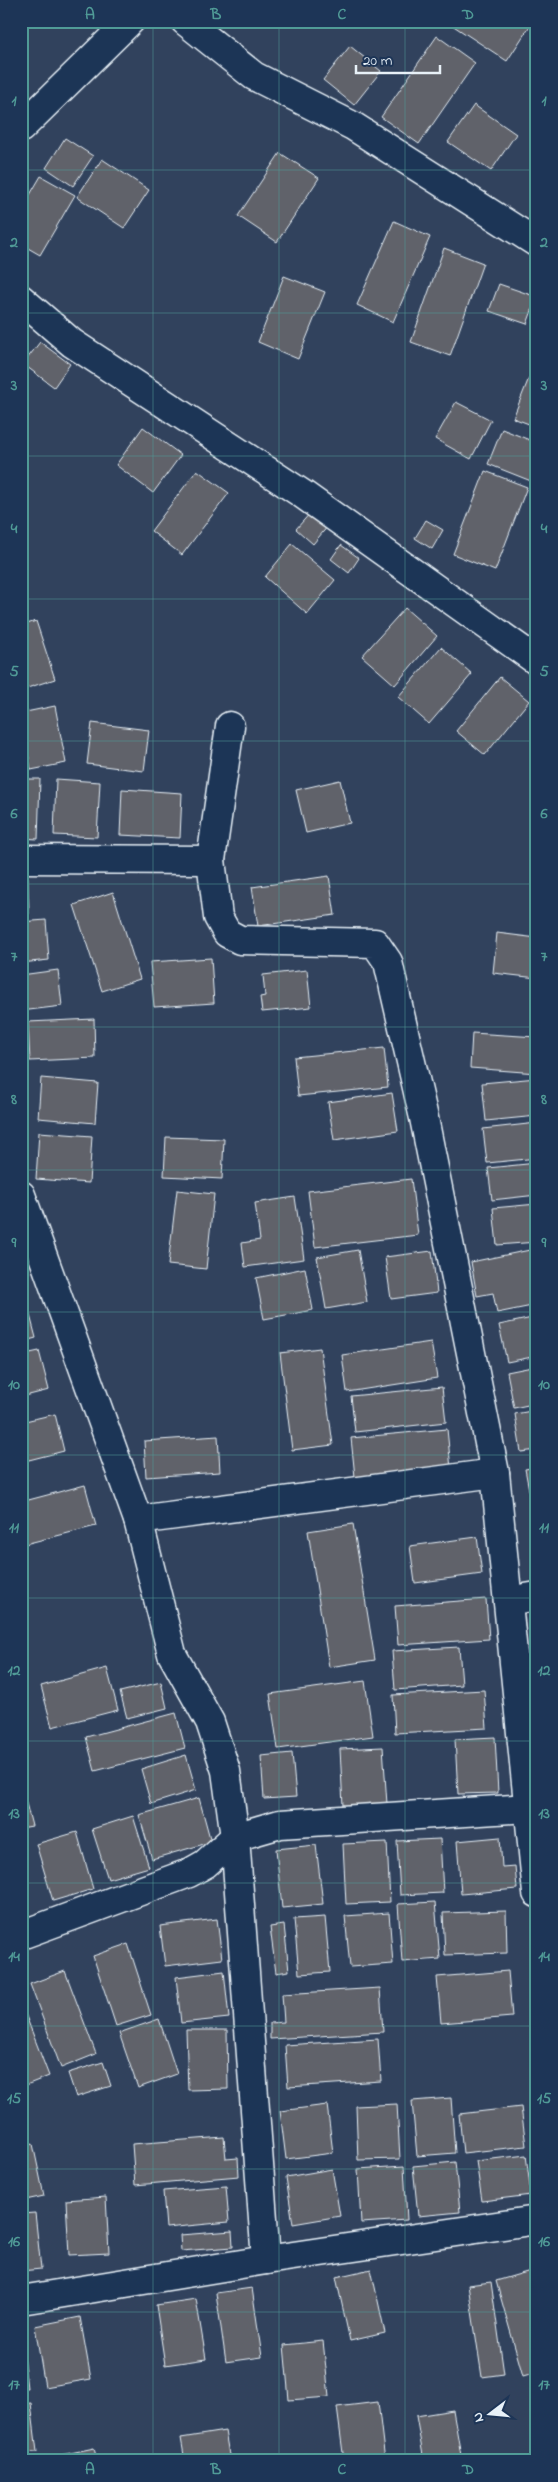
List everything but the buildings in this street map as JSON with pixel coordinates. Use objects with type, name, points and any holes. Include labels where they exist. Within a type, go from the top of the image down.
[{"type":"street","points":[[21,128],[130,21]]},
{"type":"street","points":[[185,21],[254,76],[353,126],[537,242]]},
{"type":"street","points":[[21,299],[72,342],[301,492],[537,661]]},
{"type":"street","points":[[230,726],[212,860],[218,917],[227,933],[240,940],[375,943],[388,962],[424,1118],[495,1473],[537,1893]]},
{"type":"street","points":[[21,859],[212,860]]},
{"type":"street","points":[[21,1195],[138,1520],[172,1654],[210,1722],[226,1772],[235,1837],[266,2260]]},
{"type":"street","points":[[138,1520],[495,1473]]},
{"type":"street","points":[[508,1601],[537,1596]]},
{"type":"street","points":[[21,1935],[189,1873],[205,1864],[235,1837],[280,1824],[528,1808]]},
{"type":"street","points":[[21,2300],[266,2260],[537,2220]]}]
